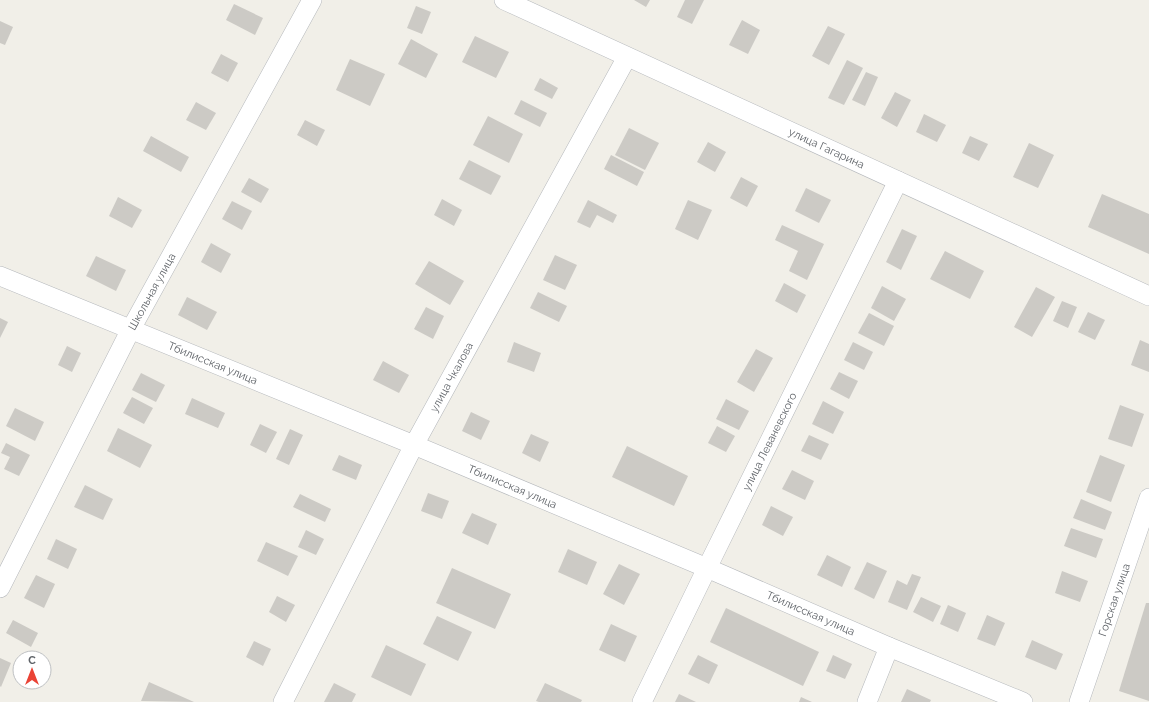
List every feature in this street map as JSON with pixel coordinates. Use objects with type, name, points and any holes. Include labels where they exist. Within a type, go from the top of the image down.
[{"type":"street","name":"Школьная улица","points":[[0,588],[131,329],[312,0]]},
{"type":"street","name":"улица Гагарина","points":[[504,0],[1149,296]]},
{"type":"street","name":"улица Чкалова","points":[[283,702],[414,445],[627,57]]},
{"type":"street","name":"улица Леваневского","points":[[642,702],[898,181]]},
{"type":"street","name":"Тбилисская улица","points":[[0,276],[414,445],[707,568],[889,647],[1023,702]]},
{"type":"street","name":"Горская улица","points":[[1079,702],[1149,498]]},
{"type":"street","points":[[867,702],[889,647]]},
{"type":"building","points":[[634,0],[650,0],[646,7]]},
{"type":"building","points":[[685,0],[704,0],[692,24],[677,17]]},
{"type":"building","points":[[234,4],[263,18],[255,35],[226,20]]},
{"type":"building","points":[[416,6],[431,12],[422,34],[407,28]]},
{"type":"building","points":[[742,20],[760,30],[748,54],[729,45]]},
{"type":"building","points":[[0,21],[13,27],[5,45],[0,43]]},
{"type":"building","points":[[828,26],[845,34],[829,65],[812,56]]},
{"type":"building","points":[[475,36],[509,52],[496,78],[462,62]]},
{"type":"building","points":[[411,39],[438,54],[426,78],[398,64]]},
{"type":"building","points":[[221,54],[238,63],[228,82],[211,73]]},
{"type":"building","points":[[350,59],[385,74],[370,106],[336,90]]},
{"type":"building","points":[[847,60],[863,68],[844,105],[828,98]]},
{"type":"building","points":[[866,72],[878,77],[865,106],[852,100]]},
{"type":"building","points":[[540,78],[558,88],[552,99],[534,90]]},
{"type":"building","points":[[895,92],[911,100],[897,127],[881,118]]},
{"type":"building","points":[[521,100],[547,113],[540,127],[514,114]]},
{"type":"building","points":[[196,102],[216,113],[206,130],[186,120]]},
{"type":"building","points":[[924,114],[946,125],[937,142],[916,132]]},
{"type":"building","points":[[488,116],[523,134],[509,163],[473,145]]},
{"type":"building","points":[[305,120],[325,130],[317,146],[297,135]]},
{"type":"building","points":[[629,128],[659,143],[645,170],[615,155]]},
{"type":"building","points":[[151,136],[189,157],[181,172],[143,151]]},
{"type":"building","points":[[970,136],[988,144],[979,161],[962,153]]},
{"type":"building","points":[[708,142],[726,152],[715,172],[697,162]]},
{"type":"building","points":[[1029,143],[1054,155],[1038,188],[1013,177]]},
{"type":"building","points":[[611,155],[644,172],[637,186],[604,169]]},
{"type":"building","points":[[469,160],[501,176],[491,195],[459,179]]},
{"type":"building","points":[[741,177],[758,186],[747,207],[730,198]]},
{"type":"building","points":[[249,178],[269,189],[261,203],[241,192]]},
{"type":"building","points":[[806,188],[831,200],[819,223],[795,211]]},
{"type":"building","points":[[1102,194],[1149,214],[1149,254],[1088,227]]},
{"type":"building","points":[[118,197],[142,210],[132,228],[109,216]]},
{"type":"building","points":[[442,199],[462,210],[454,226],[434,215]]},
{"type":"building","points":[[588,200],[617,215],[613,223],[597,215],[590,228],[577,222]]},
{"type":"building","points":[[688,200],[712,210],[698,240],[675,229]]},
{"type":"building","points":[[232,201],[252,211],[242,230],[222,219]]},
{"type":"building","points":[[782,225],[824,244],[807,280],[789,271],[798,251],[775,240]]},
{"type":"building","points":[[902,229],[917,236],[901,270],[886,262]]},
{"type":"building","points":[[211,243],[231,254],[221,273],[201,262]]},
{"type":"building","points":[[945,251],[984,271],[970,299],[930,279]]},
{"type":"building","points":[[555,255],[577,265],[565,290],[543,280]]},
{"type":"building","points":[[96,256],[126,270],[116,291],[86,276]]},
{"type":"building","points":[[429,261],[464,281],[450,305],[415,284]]},
{"type":"building","points":[[784,283],[806,295],[797,313],[775,301]]},
{"type":"building","points":[[882,286],[906,299],[894,321],[871,308]]},
{"type":"building","points":[[1036,287],[1055,297],[1032,337],[1014,327]]},
{"type":"building","points":[[538,292],[567,306],[559,322],[530,308]]},
{"type":"building","points":[[187,297],[217,312],[207,330],[178,315]]},
{"type":"building","points":[[1062,301],[1077,307],[1068,328],[1053,321]]},
{"type":"building","points":[[426,307],[444,316],[433,339],[414,329]]},
{"type":"building","points":[[1088,312],[1105,320],[1095,340],[1078,332]]},
{"type":"building","points":[[869,313],[894,326],[884,346],[858,333]]},
{"type":"building","points":[[0,318],[8,322],[0,338]]},
{"type":"building","points":[[1140,340],[1149,344],[1149,372],[1131,365]]},
{"type":"building","points":[[514,342],[541,353],[534,372],[507,362]]},
{"type":"building","points":[[853,342],[873,352],[864,370],[844,360]]},
{"type":"building","points":[[67,346],[81,353],[72,372],[58,365]]},
{"type":"building","points":[[756,349],[773,358],[754,392],[737,382]]},
{"type":"building","points":[[383,361],[409,375],[399,393],[373,380]]},
{"type":"building","points":[[839,372],[858,381],[849,399],[830,389]]},
{"type":"building","points":[[141,373],[165,385],[156,402],[132,390]]},
{"type":"building","points":[[132,397],[153,408],[144,424],[123,413]]},
{"type":"building","points":[[192,398],[225,413],[218,428],[185,414]]},
{"type":"building","points":[[726,399],[749,411],[739,430],[716,419]]},
{"type":"building","points":[[823,401],[844,412],[833,434],[812,424]]},
{"type":"building","points":[[1120,405],[1144,414],[1132,447],[1108,439]]},
{"type":"building","points":[[15,408],[44,422],[35,441],[6,426]]},
{"type":"building","points":[[471,412],[490,421],[481,440],[462,431]]},
{"type":"building","points":[[260,424],[277,432],[266,453],[250,445]]},
{"type":"building","points":[[717,426],[735,436],[726,452],[708,443]]},
{"type":"building","points":[[118,428],[152,445],[140,468],[107,451]]},
{"type":"building","points":[[290,429],[303,435],[289,465],[276,459]]},
{"type":"building","points":[[531,434],[549,442],[540,462],[522,453]]},
{"type":"building","points":[[809,435],[829,444],[821,460],[801,451]]},
{"type":"building","points":[[6,443],[30,455],[19,476],[4,469],[10,457],[1,453]]},
{"type":"building","points":[[627,446],[688,476],[674,506],[612,477]]},
{"type":"building","points":[[339,455],[362,465],[356,480],[332,470]]},
{"type":"building","points":[[1100,455],[1125,465],[1111,502],[1086,492]]},
{"type":"building","points":[[792,470],[814,481],[805,500],[782,489]]},
{"type":"building","points":[[85,485],[113,499],[103,520],[74,507]]},
{"type":"building","points":[[428,493],[449,501],[442,519],[421,511]]},
{"type":"building","points":[[300,494],[331,509],[325,522],[293,507]]},
{"type":"building","points":[[1081,499],[1112,512],[1105,530],[1073,518]]},
{"type":"building","points":[[771,506],[793,517],[783,536],[762,525]]},
{"type":"building","points":[[472,513],[497,524],[488,545],[462,533]]},
{"type":"building","points":[[1071,528],[1103,539],[1096,558],[1064,546]]},
{"type":"building","points":[[306,530],[324,539],[316,555],[298,547]]},
{"type":"building","points":[[56,539],[77,549],[68,569],[47,559]]},
{"type":"building","points":[[266,542],[298,556],[288,576],[257,561]]},
{"type":"building","points":[[568,549],[597,562],[587,585],[558,572]]},
{"type":"building","points":[[827,555],[851,567],[842,587],[817,575]]},
{"type":"building","points":[[867,562],[887,571],[874,599],[854,589]]},
{"type":"building","points":[[619,564],[640,574],[624,605],[603,594]]},
{"type":"building","points":[[452,568],[511,594],[495,629],[436,603]]},
{"type":"building","points":[[1062,571],[1088,581],[1080,602],[1055,593]]},
{"type":"building","points":[[912,574],[921,577],[907,610],[888,602],[897,580],[907,585]]},
{"type":"building","points":[[36,575],[55,584],[44,608],[24,598]]},
{"type":"building","points":[[277,596],[295,605],[286,622],[269,612]]},
{"type":"building","points":[[921,597],[941,606],[933,622],[913,612]]},
{"type":"building","points":[[1146,603],[1149,603],[1149,701],[1119,691]]},
{"type":"building","points":[[948,605],[966,613],[958,632],[940,624]]},
{"type":"building","points":[[726,608],[819,652],[803,686],[710,642]]},
{"type":"building","points":[[987,615],[1005,623],[995,646],[977,639]]},
{"type":"building","points":[[437,616],[472,632],[458,661],[423,644]]},
{"type":"building","points":[[13,620],[38,633],[31,647],[6,633]]},
{"type":"building","points":[[611,624],[637,636],[625,662],[599,650]]},
{"type":"building","points":[[1032,640],[1063,654],[1056,670],[1025,657]]},
{"type":"building","points":[[254,641],[271,649],[263,666],[246,657]]},
{"type":"building","points":[[386,645],[426,664],[411,696],[371,677]]},
{"type":"building","points":[[698,655],[718,665],[709,684],[688,674]]},
{"type":"building","points":[[833,655],[852,664],[845,679],[826,671]]},
{"type":"building","points":[[0,658],[11,663],[1,687],[0,686]]},
{"type":"building","points":[[149,682],[194,702],[141,701]]},
{"type":"building","points":[[334,683],[356,694],[352,702],[324,702]]},
{"type":"building","points":[[545,683],[582,700],[581,702],[536,701]]},
{"type":"building","points":[[907,689],[931,700],[930,702],[901,702]]},
{"type":"building","points":[[679,694],[696,702],[675,702]]},
{"type":"building","points":[[801,697],[812,702],[799,702]]}]
